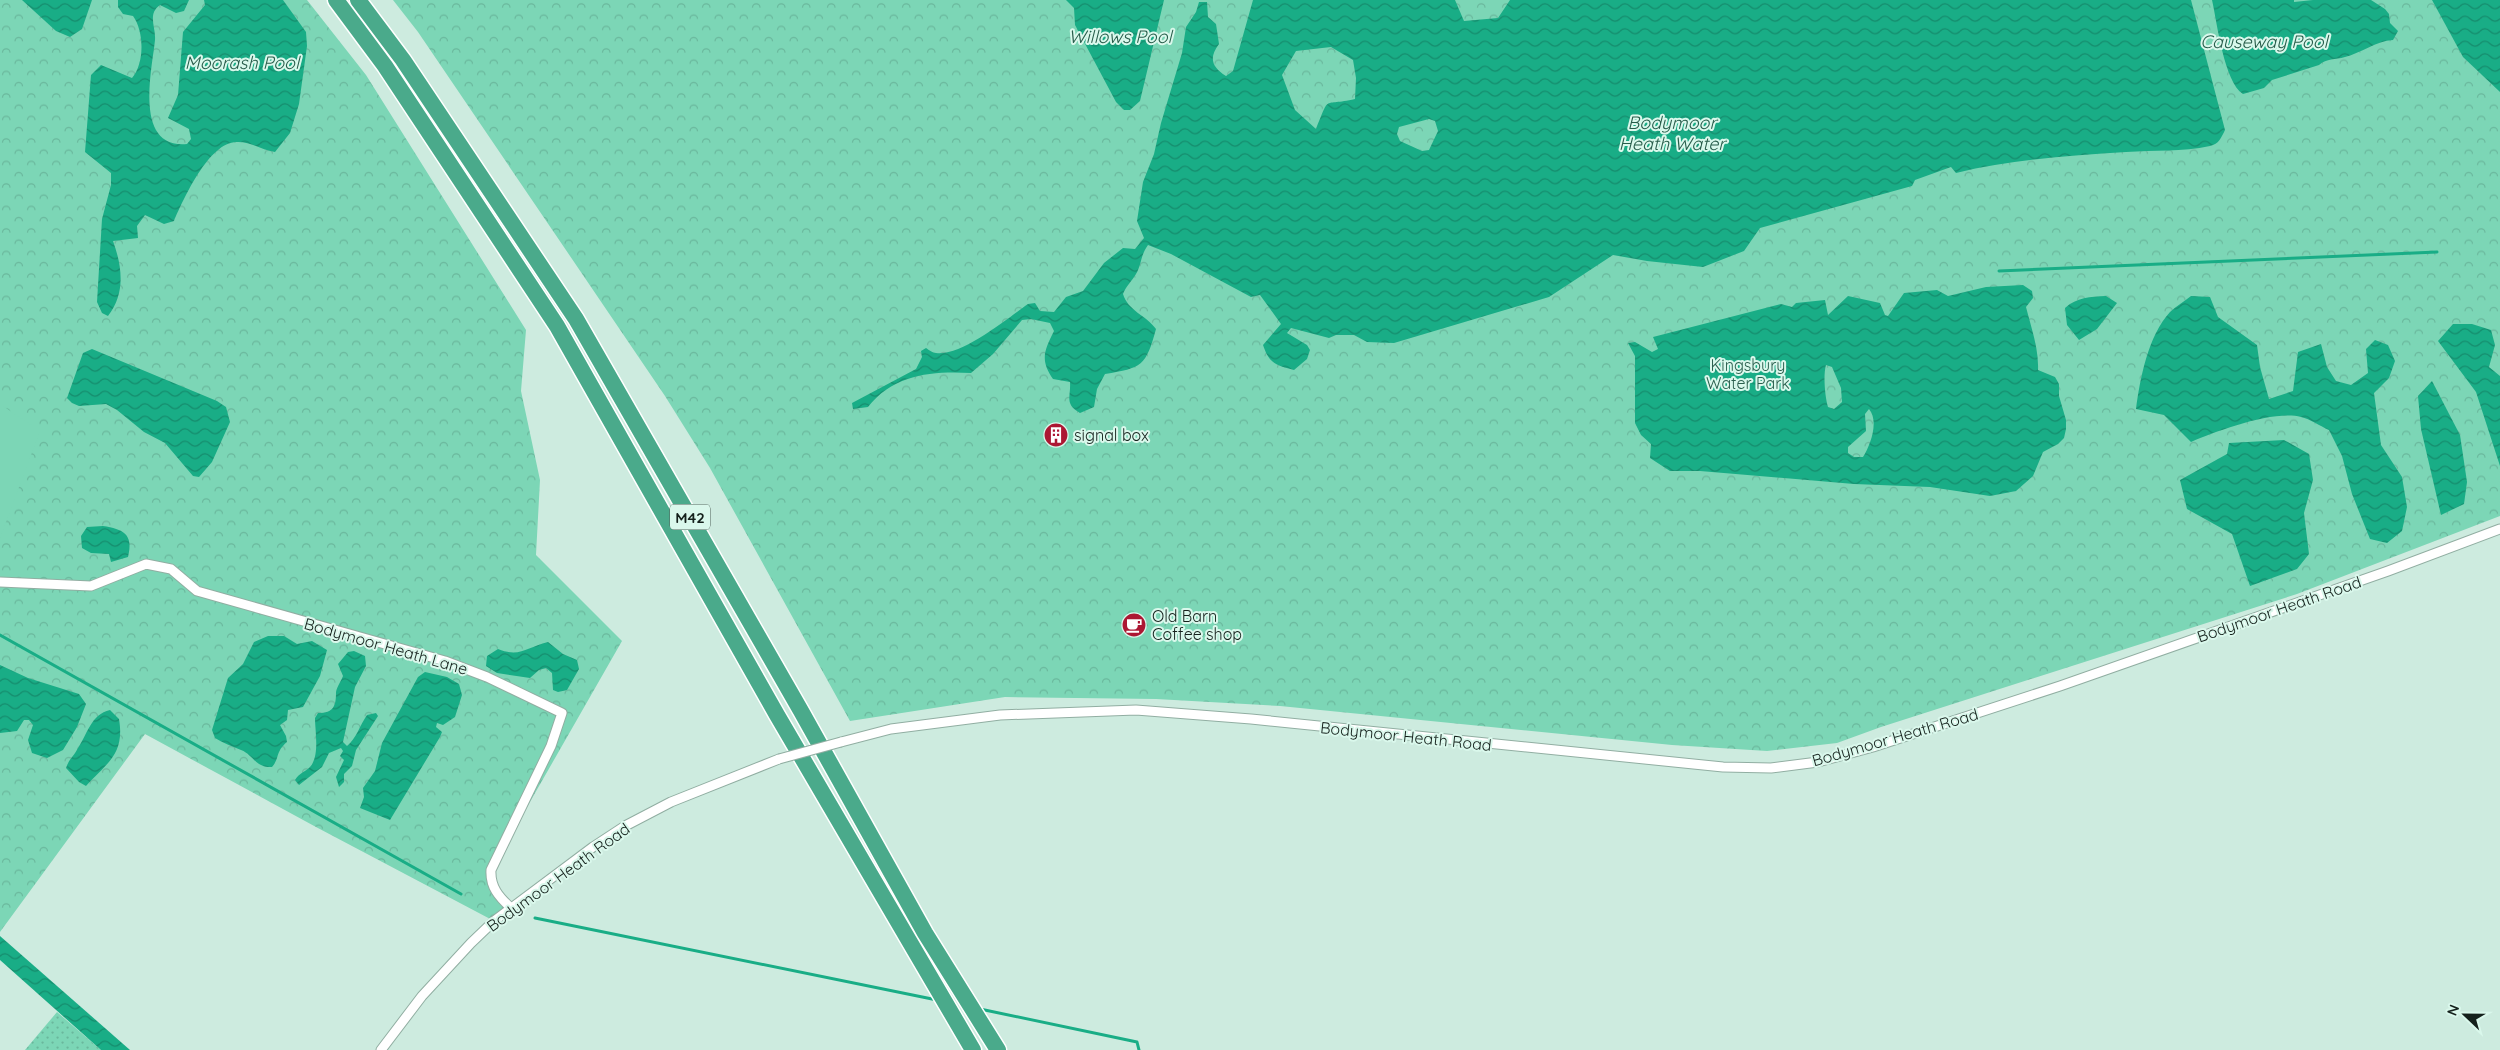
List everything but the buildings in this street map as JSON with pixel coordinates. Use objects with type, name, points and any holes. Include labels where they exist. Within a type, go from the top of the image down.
[{"type":"highway","name":"M42","points":[[336,0],[385,66],[557,326],[777,715],[973,1050]]},
{"type":"highway","name":"M42","points":[[358,0],[403,60],[576,319],[926,933],[998,1050]]},
{"type":"street","name":"Bodymoor Heath Road","points":[[381,1050],[434,983],[470,943],[511,908],[625,826],[716,782],[779,759],[891,729],[1000,715],[1136,710],[1723,767],[1771,768],[1818,762],[1969,717],[2388,571],[2500,529]]},
{"type":"street","name":"Bodymoor Heath Lane","points":[[0,582],[90,586],[146,564],[171,570],[197,591],[445,661],[487,677],[562,713],[552,746],[490,870],[490,881],[511,908]]},
{"type":"green space","points":[[0,0],[307,0],[366,75],[526,330],[521,391],[540,480],[536,555],[622,641],[491,870],[490,881],[511,908],[494,921],[145,734],[0,932]]},
{"type":"green space","name":"Kingsbury Water Park","points":[[393,0],[2500,0],[2500,516],[2297,594],[1881,727],[1837,743],[1767,751],[1672,745],[1280,706],[1156,699],[1005,697],[850,721],[710,468],[665,396],[418,32]]},
{"type":"green space","points":[[0,404],[40,431],[0,538]]},
{"type":"green space","points":[[57,1012],[101,1050],[25,1050]]},
{"type":"water","points":[[22,0],[92,0],[82,29],[70,37],[56,31]]},
{"type":"water","name":"Moorash Pool","points":[[118,0],[189,0],[184,11],[176,13],[160,5],[154,12],[153,17],[155,40],[150,87],[152,121],[159,134],[170,142],[187,144],[191,139],[189,129],[168,118],[178,95],[183,32],[205,5],[204,0],[283,0],[306,32],[307,46],[299,104],[290,133],[275,152],[243,142],[228,144],[218,150],[199,172],[174,221],[164,224],[145,215],[137,226],[138,238],[113,241],[119,260],[121,279],[118,298],[108,316],[102,313],[97,302],[102,219],[111,185],[111,173],[85,152],[91,75],[101,65],[132,78],[141,56],[141,38],[137,22],[133,16],[123,14],[118,7]]},
{"type":"water","name":"Willows Pool","points":[[1066,0],[1164,0],[1140,101],[1130,110],[1124,110],[1116,102],[1075,25],[1074,8]]},
{"type":"water","name":"Bodymoor Heath Water","points":[[1253,0],[1455,0],[1464,21],[1498,18],[1510,0],[2191,0],[2225,130],[2216,144],[2200,148],[2041,159],[1998,164],[1956,173],[1951,167],[1915,180],[1912,186],[1760,228],[1744,251],[1703,267],[1613,255],[1549,297],[1394,343],[1367,342],[1354,335],[1336,335],[1329,338],[1291,328],[1287,333],[1307,345],[1310,350],[1307,359],[1294,370],[1282,367],[1270,360],[1265,351],[1263,345],[1281,324],[1260,295],[1251,297],[1171,254],[1148,245],[1138,270],[1123,294],[1129,305],[1156,329],[1149,351],[1141,363],[1135,367],[1105,374],[1097,389],[1094,407],[1080,413],[1072,406],[1069,400],[1070,382],[1053,379],[1046,366],[1046,350],[1054,331],[1050,323],[1031,319],[1022,320],[993,354],[971,373],[928,374],[915,377],[890,387],[868,407],[853,409],[852,403],[916,369],[922,357],[921,351],[926,348],[936,353],[946,353],[958,349],[997,327],[1028,304],[1035,303],[1040,311],[1054,312],[1066,297],[1083,291],[1104,263],[1123,248],[1135,249],[1144,238],[1137,221],[1143,182],[1154,154],[1161,123],[1182,53],[1186,27],[1196,12],[1199,2],[1207,2],[1208,17],[1216,24],[1219,44],[1214,53],[1213,62],[1217,69],[1226,76],[1233,71]],"holes":[[[1331,47],[1353,60],[1356,78],[1355,99],[1328,104],[1316,129],[1295,110],[1282,75],[1296,51]],[[1429,119],[1435,121],[1438,131],[1429,150],[1422,151],[1400,141],[1397,134],[1399,127]]]},
{"type":"water","name":"Causeway Pool","points":[[2212,0],[2294,0],[2294,2],[2313,0],[2371,0],[2385,9],[2389,14],[2390,23],[2398,31],[2393,40],[2272,80],[2264,88],[2243,94],[2236,87],[2226,65]]},
{"type":"water","points":[[2432,0],[2500,0],[2500,92],[2463,57]]},
{"type":"water","points":[[2023,285],[2032,291],[2033,298],[2026,307],[2036,346],[2038,370],[2055,377],[2059,384],[2059,396],[2066,420],[2064,438],[2058,444],[2043,452],[2033,476],[2016,491],[1990,496],[1930,487],[1854,484],[1700,471],[1670,471],[1650,458],[1651,444],[1641,435],[1635,423],[1635,356],[1628,343],[1635,342],[1652,352],[1658,349],[1653,337],[1781,304],[1792,307],[1796,303],[1825,300],[1828,315],[1848,296],[1880,303],[1885,315],[1888,316],[1904,293],[1937,290],[1948,296],[1986,287]],"holes":[[[1826,365],[1832,367],[1841,388],[1842,402],[1834,409],[1828,407],[1826,398]],[[1869,409],[1874,426],[1869,446],[1863,457],[1854,457],[1848,453],[1848,447],[1866,431],[1865,414]]]},
{"type":"water","points":[[2106,296],[2117,303],[2097,329],[2079,340],[2067,325],[2065,308],[2070,304],[2089,297]]},
{"type":"water","points":[[2191,296],[2210,297],[2218,317],[2257,345],[2260,367],[2269,399],[2293,391],[2298,352],[2321,344],[2327,367],[2336,381],[2351,385],[2368,373],[2366,349],[2375,340],[2388,345],[2395,361],[2389,378],[2374,393],[2381,445],[2402,477],[2407,507],[2402,531],[2387,543],[2370,539],[2352,494],[2342,456],[2329,430],[2308,419],[2276,416],[2230,427],[2191,442],[2164,415],[2136,409],[2146,358],[2156,333],[2170,312]]},
{"type":"water","points":[[2453,324],[2472,324],[2491,330],[2495,345],[2489,367],[2500,376],[2500,466],[2476,392],[2438,341]]},
{"type":"water","points":[[92,349],[217,401],[226,407],[230,422],[212,462],[199,477],[193,476],[165,443],[144,432],[117,410],[106,404],[79,406],[67,398],[83,353]]},
{"type":"water","points":[[2432,381],[2460,435],[2467,482],[2464,504],[2441,515],[2421,429],[2418,396]]},
{"type":"water","points":[[2284,440],[2309,454],[2313,480],[2304,513],[2309,554],[2297,569],[2250,586],[2232,534],[2187,509],[2180,480],[2227,454],[2229,443]]},
{"type":"water","points":[[103,526],[116,529],[125,534],[129,543],[128,557],[111,562],[109,554],[91,553],[82,548],[81,536],[87,527]]},
{"type":"water","points":[[268,636],[284,636],[297,644],[312,641],[327,650],[320,676],[303,707],[288,710],[287,720],[280,725],[287,742],[279,752],[272,767],[266,767],[258,763],[245,752],[215,738],[212,730],[228,678],[243,664],[254,642]]},
{"type":"water","points":[[548,642],[563,654],[577,660],[579,669],[567,690],[558,692],[553,690],[552,673],[546,668],[539,670],[530,678],[497,673],[486,666],[487,656],[498,649],[518,652]]},
{"type":"water","points":[[354,651],[365,656],[366,666],[355,687],[343,742],[347,746],[350,743],[367,715],[376,713],[378,716],[356,750],[352,766],[344,774],[344,782],[339,787],[336,777],[344,760],[340,756],[343,751],[341,748],[329,753],[322,767],[299,785],[295,780],[310,767],[315,757],[315,718],[318,713],[328,712],[335,705],[337,690],[343,676],[338,664],[348,652]]},
{"type":"water","points":[[0,665],[28,678],[79,694],[86,704],[77,727],[63,750],[47,758],[32,753],[28,740],[33,725],[29,720],[24,720],[17,731],[0,733]]},
{"type":"water","points":[[425,672],[447,677],[459,684],[462,695],[455,717],[443,725],[437,723],[436,727],[442,732],[440,737],[390,820],[360,808],[364,797],[363,788],[375,771],[382,743],[418,677]]},
{"type":"water","points":[[110,710],[119,719],[120,731],[117,750],[107,764],[86,786],[79,782],[66,768],[94,720]]},
{"type":"water","points":[[0,936],[130,1050],[101,1050],[0,960]]},
{"type":"waterway","points":[[1999,271],[2437,252]]},
{"type":"waterway","points":[[0,635],[461,894]]},
{"type":"waterway","points":[[535,918],[937,1000]]},
{"type":"waterway","points":[[980,1009],[1137,1042],[1139,1050]]},
{"type":"place","name":"signal box","points":[[1056,435]]},
{"type":"place","name":"Old Barn Coffee shop","points":[[1134,625]]}]
